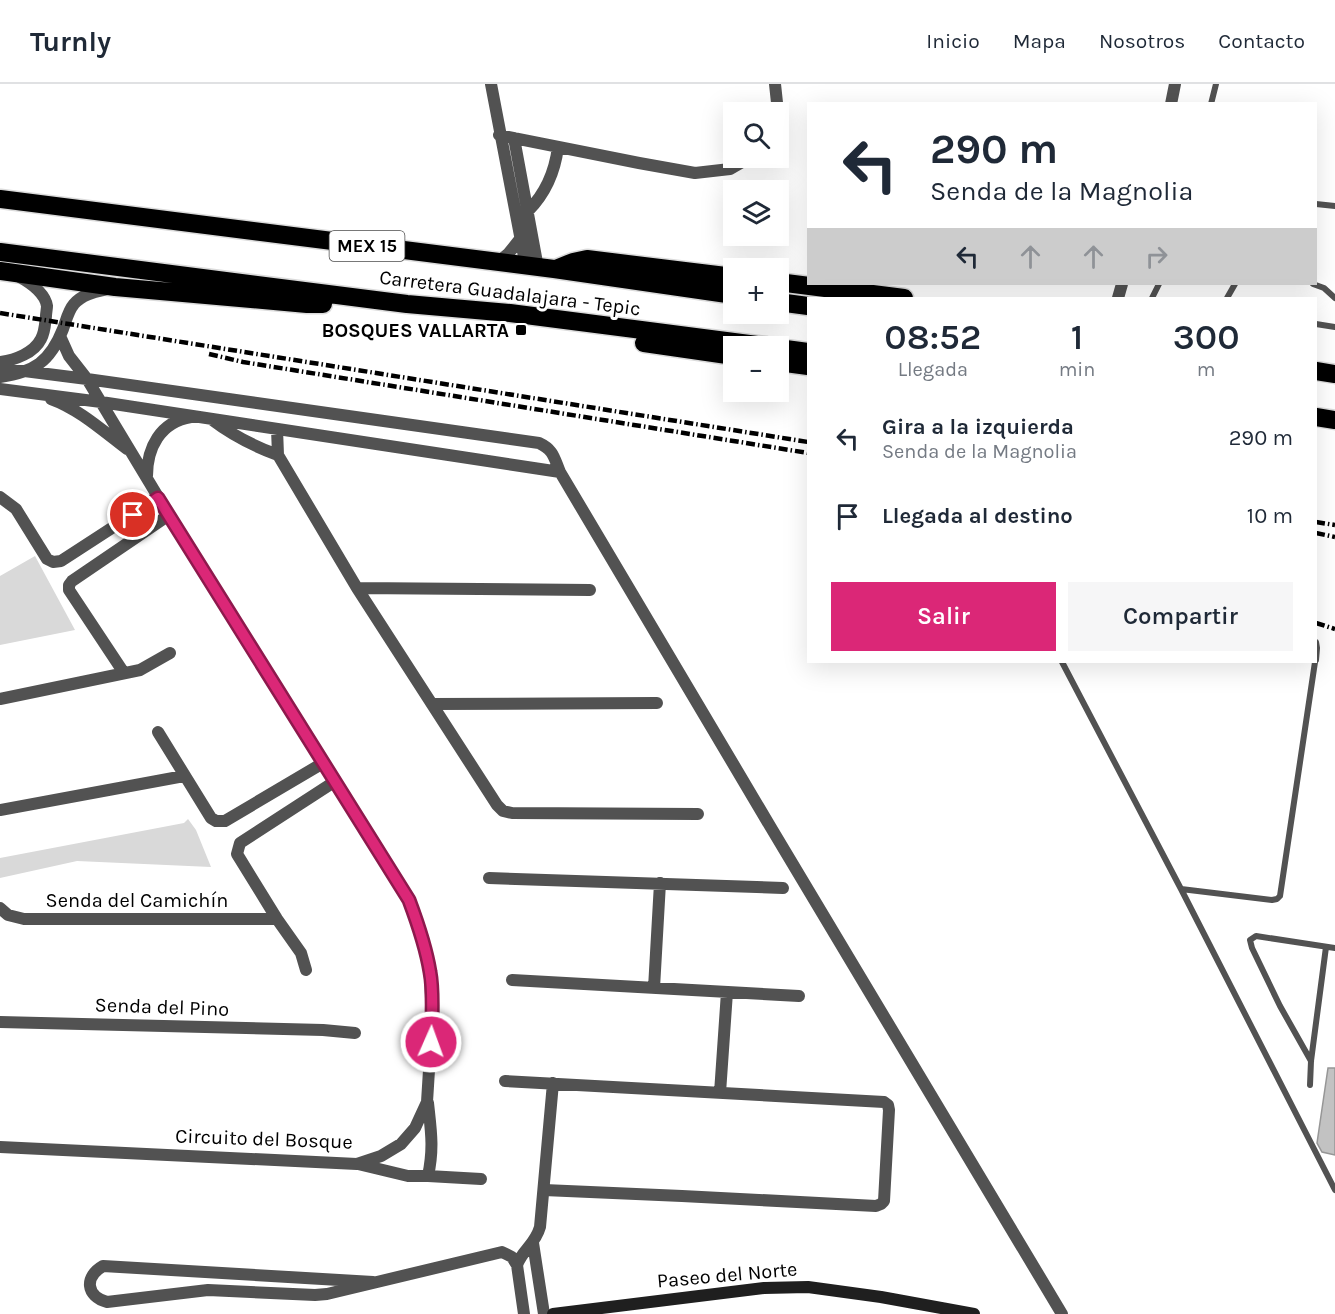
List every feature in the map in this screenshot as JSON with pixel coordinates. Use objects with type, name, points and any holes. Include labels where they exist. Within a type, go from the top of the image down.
[{"type":"highway","name":"Carretera Guadalajara - Tepic","points":[[1,196],[723,293]]},
{"type":"highway","name":"Carretera Guadalajara - Tepic","points":[[0,252],[407,304],[510,313],[723,341]]},
{"type":"highway","points":[[539,268],[587,260],[723,276]]},
{"type":"highway","points":[[4,271],[115,287],[307,304],[407,304]]},
{"type":"highway","points":[[789,283],[896,297]]},
{"type":"highway","points":[[789,303],[807,306]]},
{"type":"highway","points":[[556,320],[614,339],[723,354]]},
{"type":"highway","points":[[789,349],[807,352]]},
{"type":"highway","points":[[789,363],[807,366]]},
{"type":"highway","points":[[1317,371],[1335,374]]},
{"type":"highway","points":[[1317,417],[1335,420]]},
{"type":"street","points":[[491,84],[520,239],[539,268]]},
{"type":"street","points":[[775,84],[777,102]]},
{"type":"street","points":[[1171,102],[1175,84]]},
{"type":"street","points":[[500,135],[695,173],[732,168]]},
{"type":"street","points":[[514,138],[539,268]]},
{"type":"street","points":[[528,211],[539,200],[546,187],[557,157],[558,147]]},
{"type":"street","points":[[497,263],[520,239]]},
{"type":"street","points":[[0,362],[22,356],[41,340],[45,328],[47,305],[39,291],[24,279],[4,271]]},
{"type":"street","points":[[0,377],[22,372],[45,360],[55,347],[74,304],[83,296],[115,287]]},
{"type":"street","name":"Circuito del Bosque","points":[[0,1147],[357,1164],[381,1156],[401,1144],[415,1128],[427,1102],[432,1022],[430,974],[422,935],[409,900],[158,498],[87,379],[69,356],[60,336]]},
{"type":"street","points":[[0,368],[539,443],[547,447],[1062,1314]]},
{"type":"street","points":[[0,389],[210,418],[560,472]]},
{"type":"street","points":[[35,394],[59,402],[84,417],[132,453]]},
{"type":"street","points":[[147,478],[147,463],[158,437],[168,426],[180,419],[194,416]]},
{"type":"street","points":[[210,418],[242,440],[278,455]]},
{"type":"street","points":[[277,429],[278,455],[357,588],[503,811],[512,813],[698,814]]},
{"type":"street","points":[[0,497],[16,509],[47,559],[53,562],[61,561],[158,498]]},
{"type":"street","points":[[124,674],[69,590],[69,585],[72,580],[169,515]]},
{"type":"street","points":[[357,588],[590,590]]},
{"type":"street","points":[[0,699],[140,670],[170,653]]},
{"type":"street","points":[[432,704],[657,703]]},
{"type":"street","points":[[158,732],[211,818],[216,821],[225,821],[323,763]]},
{"type":"street","points":[[0,810],[184,776]]},
{"type":"street","name":"Senda del Camichín","points":[[306,970],[301,953],[237,854],[240,843],[334,782]]},
{"type":"street","points":[[489,878],[783,888]]},
{"type":"street","points":[[654,988],[660,883]]},
{"type":"street","name":"Senda del Camichín","points":[[0,908],[8,915],[24,920],[277,919]]},
{"type":"street","points":[[512,980],[799,996]]},
{"type":"street","points":[[720,1093],[726,992]]},
{"type":"street","name":"Senda del Pino","points":[[0,1022],[323,1030],[355,1033]]},
{"type":"street","points":[[506,1081],[884,1102],[890,1110],[884,1201],[876,1206],[544,1190]]},
{"type":"street","points":[[516,1265],[519,1258],[533,1243],[540,1227],[553,1083]]},
{"type":"street","points":[[427,1102],[433,1141],[428,1176]]},
{"type":"street","points":[[357,1164],[408,1176],[481,1179]]},
{"type":"street","points":[[533,1243],[544,1314]]},
{"type":"street","points":[[373,1282],[102,1266],[90,1278],[93,1294],[99,1300],[107,1302],[208,1290],[315,1295],[337,1292],[502,1252],[512,1257],[516,1265],[524,1314]]},
{"type":"street","name":"Paseo del Norte","points":[[553,1314],[764,1288],[808,1287],[881,1297],[974,1314]]},
{"type":"lane","points":[[1212,102],[1216,84]]},
{"type":"lane","points":[[1317,204],[1335,206]]},
{"type":"lane","points":[[1316,285],[1324,288],[1335,298]]},
{"type":"lane","points":[[1317,324],[1335,327]]},
{"type":"lane","points":[[1063,663],[1335,1190]]},
{"type":"lane","points":[[1181,889],[1272,900],[1280,896],[1315,663]]},
{"type":"lane","points":[[1311,1060],[1280,1006],[1252,948],[1251,940],[1256,936],[1335,948]]},
{"type":"lane","points":[[1310,1085],[1311,1060],[1326,947]]},
{"type":"shaded area","points":[[35,556],[75,630],[0,645],[0,576]]},
{"type":"shaded area","points":[[188,819],[196,830],[211,867],[77,861],[0,878],[0,858],[184,823]]},
{"type":"building","points":[[1328,1068],[1335,1068],[1335,1155],[1322,1152],[1317,1143]]},
{"type":"railway","points":[[0,313],[807,442]]},
{"type":"railway","points":[[209,354],[243,362],[807,453]]},
{"type":"railway","points":[[1317,522],[1335,525]]},
{"type":"railway","points":[[1317,533],[1335,537]]},
{"type":"railway","points":[[1317,623],[1335,629]]},
{"type":"place","name":"BOSQUES VALLARTA","points":[[521,330]]},
{"type":"route","points":[[133,515],[158,498],[409,900],[422,935],[430,974],[431,1042]]}]
